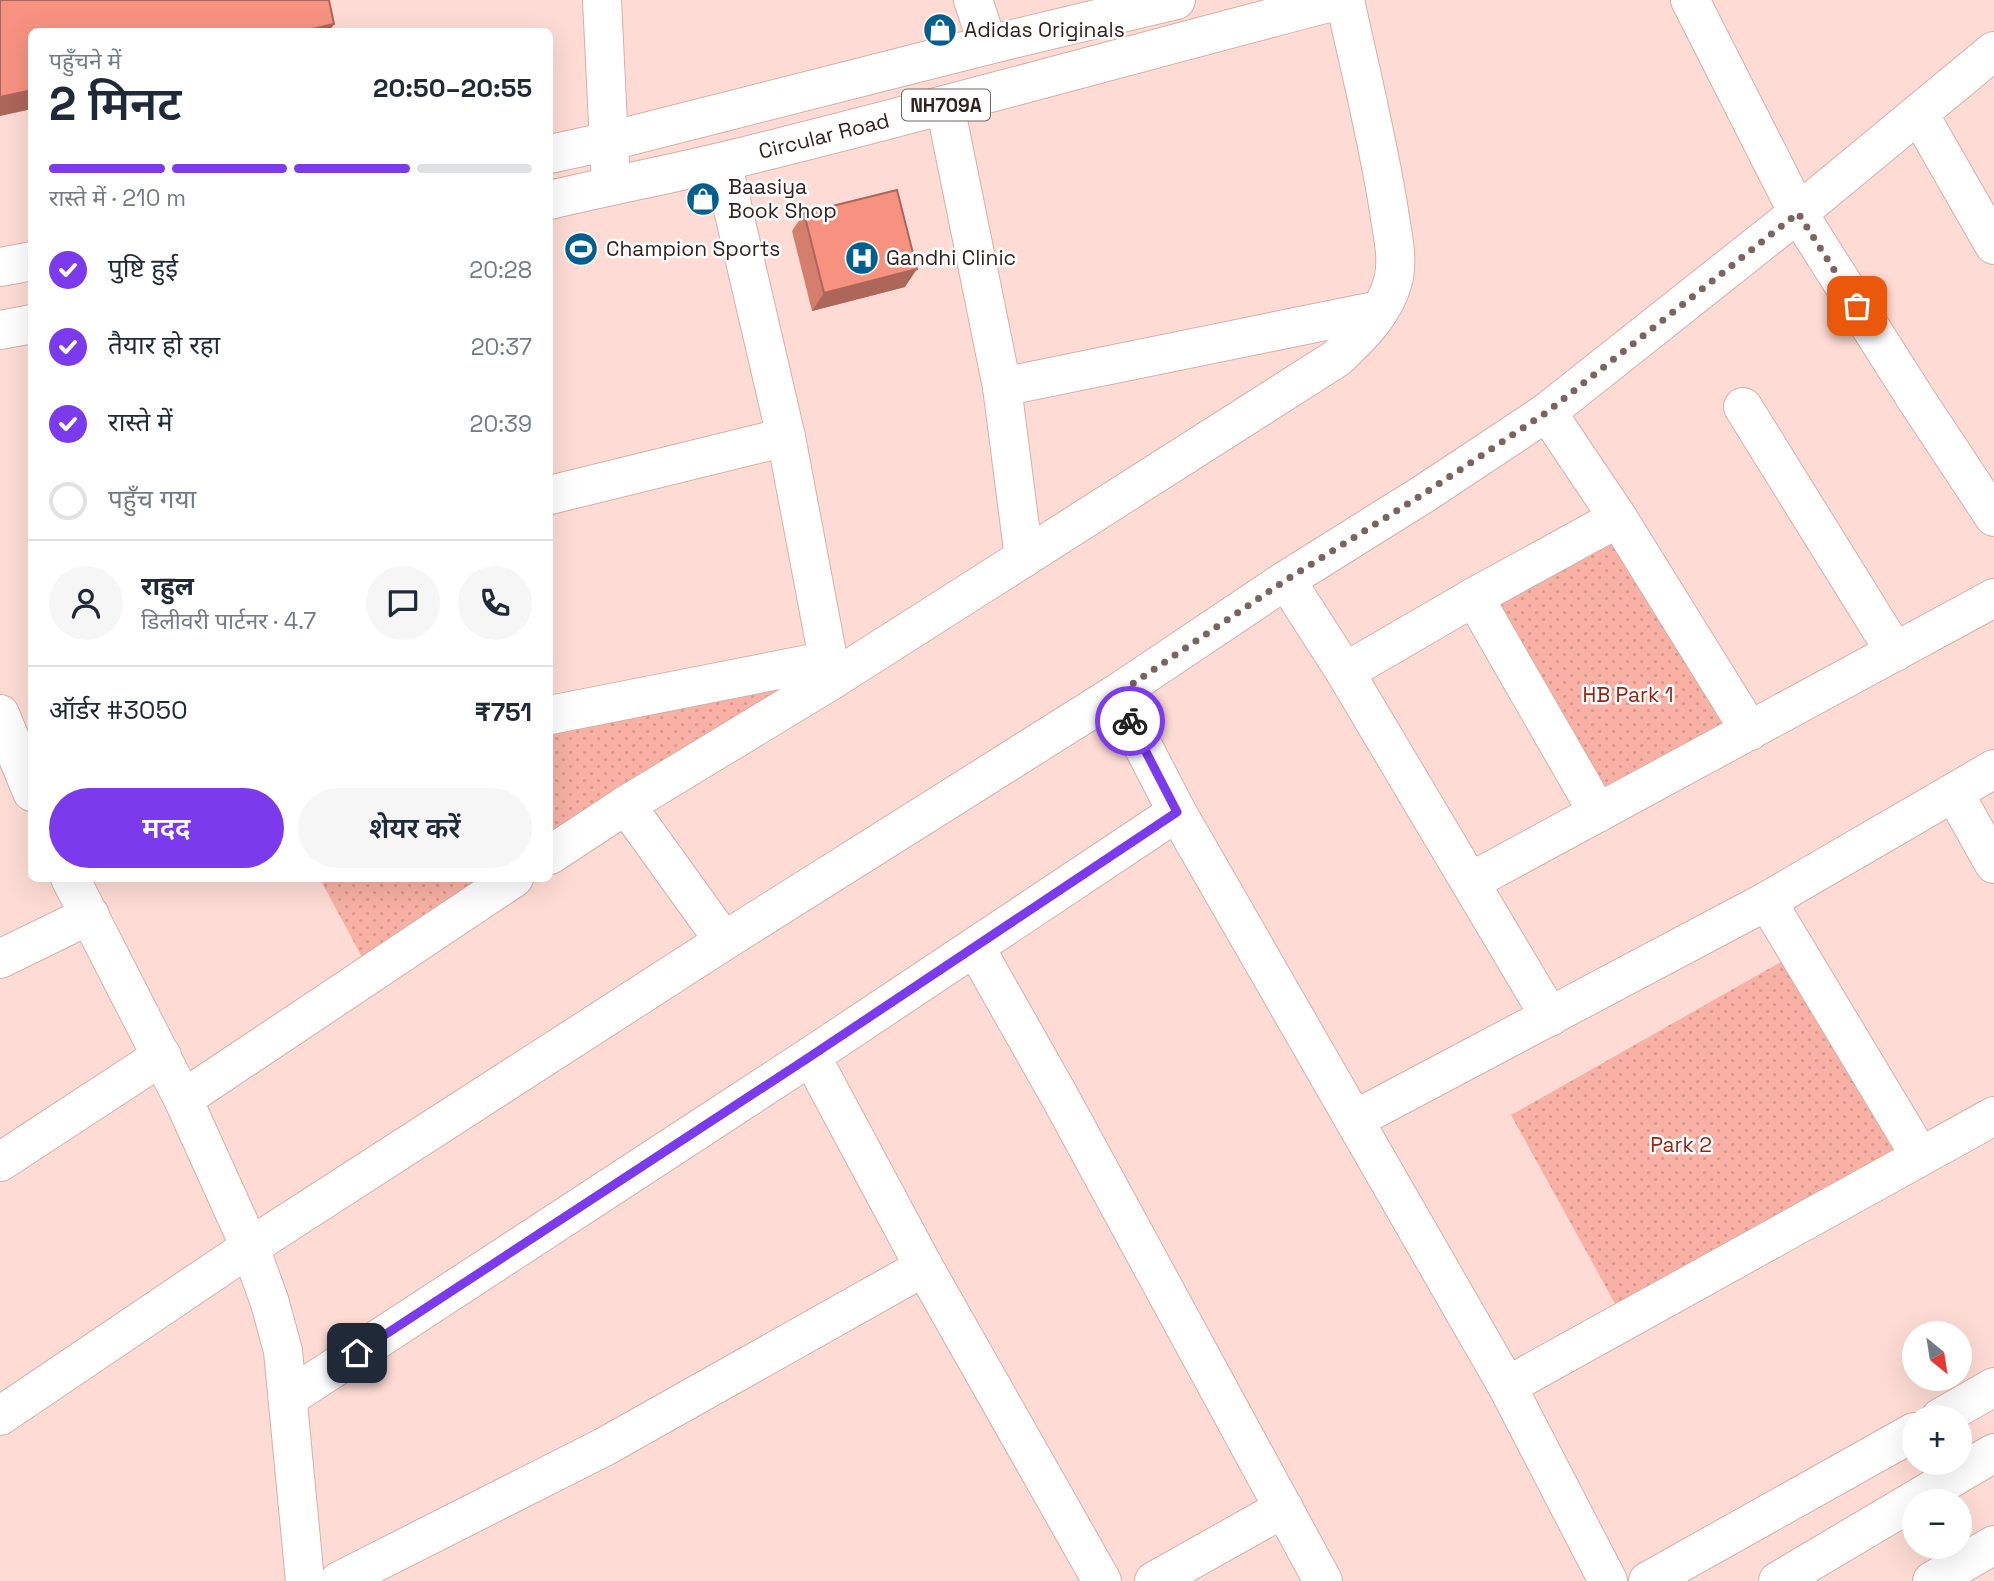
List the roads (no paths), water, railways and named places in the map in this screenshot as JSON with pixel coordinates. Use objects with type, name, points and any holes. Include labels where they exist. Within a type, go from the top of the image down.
[{"type":"street","points":[[602,0],[611,185]]},
{"type":"street","points":[[973,0],[988,45]]},
{"type":"street","name":"NH709A","points":[[553,153],[1176,0]]},
{"type":"street","points":[[553,853],[831,670],[1024,558],[1337,358],[1364,333],[1394,280],[1395,250],[1384,182],[1343,0]]},
{"type":"street","name":"Circular Road","points":[[553,199],[722,162],[945,106],[1045,77],[1343,0]]},
{"type":"street","points":[[1690,0],[1798,213],[1994,517]]},
{"type":"street","points":[[0,1416],[250,1247],[724,941],[1116,695],[1286,580],[1547,412],[1798,213],[1994,51]]},
{"type":"street","points":[[945,106],[1002,387],[1024,558]]},
{"type":"street","points":[[1920,114],[1994,245]]},
{"type":"street","points":[[722,162],[786,438],[831,670]]},
{"type":"street","points":[[0,267],[28,262]]},
{"type":"street","points":[[1002,387],[1379,310]]},
{"type":"street","points":[[0,330],[28,325]]},
{"type":"street","points":[[1744,407],[1895,652]]},
{"type":"street","points":[[1547,412],[1618,518],[1750,731]]},
{"type":"street","points":[[553,494],[786,438]]},
{"type":"street","points":[[1345,672],[1618,518]]},
{"type":"street","points":[[1286,580],[1345,672],[1550,1017]]},
{"type":"street","points":[[1474,597],[1598,813]]},
{"type":"street","points":[[1470,883],[1994,598]]},
{"type":"street","points":[[553,715],[831,670]]},
{"type":"street","points":[[1116,695],[1177,812],[1507,1386],[1608,1581]]},
{"type":"street","points":[[0,717],[28,783]]},
{"type":"street","points":[[1354,1120],[1768,901],[1994,769]]},
{"type":"street","points":[[1954,793],[1994,864]]},
{"type":"street","points":[[626,805],[724,941]]},
{"type":"street","points":[[288,1398],[811,1056],[1177,812]]},
{"type":"street","points":[[73,882],[183,1099],[250,1247],[276,1324],[283,1351],[305,1581]]},
{"type":"street","points":[[183,1099],[508,882]]},
{"type":"street","points":[[1768,901],[1920,1156]]},
{"type":"street","points":[[0,959],[90,915]]},
{"type":"street","points":[[975,947],[1061,1099],[1323,1581]]},
{"type":"street","points":[[0,1162],[162,1056]]},
{"type":"street","points":[[811,1056],[924,1267],[1102,1581]]},
{"type":"street","points":[[1507,1386],[1994,1116]]},
{"type":"street","points":[[339,1581],[604,1447],[924,1267]]},
{"type":"street","points":[[1963,1405],[1994,1387]]},
{"type":"street","points":[[1648,1581],[1902,1439]]},
{"type":"street","points":[[1778,1581],[1994,1453]]},
{"type":"street","points":[[1154,1581],[1284,1508]]},
{"type":"street","points":[[1932,1581],[1994,1545]]},
{"type":"place","name":"Adidas Originals","points":[[940,30]]},
{"type":"place","name":"Baasiya Book Shop","points":[[703,199]]},
{"type":"place","name":"Champion Sports","points":[[581,249]]},
{"type":"place","name":"Gandhi Clinic","points":[[862,258]]},
{"type":"park label","name":"HB Park 1","points":[[1628,695]]},
{"type":"park label","name":"Park 2","points":[[1681,1145]]}]
